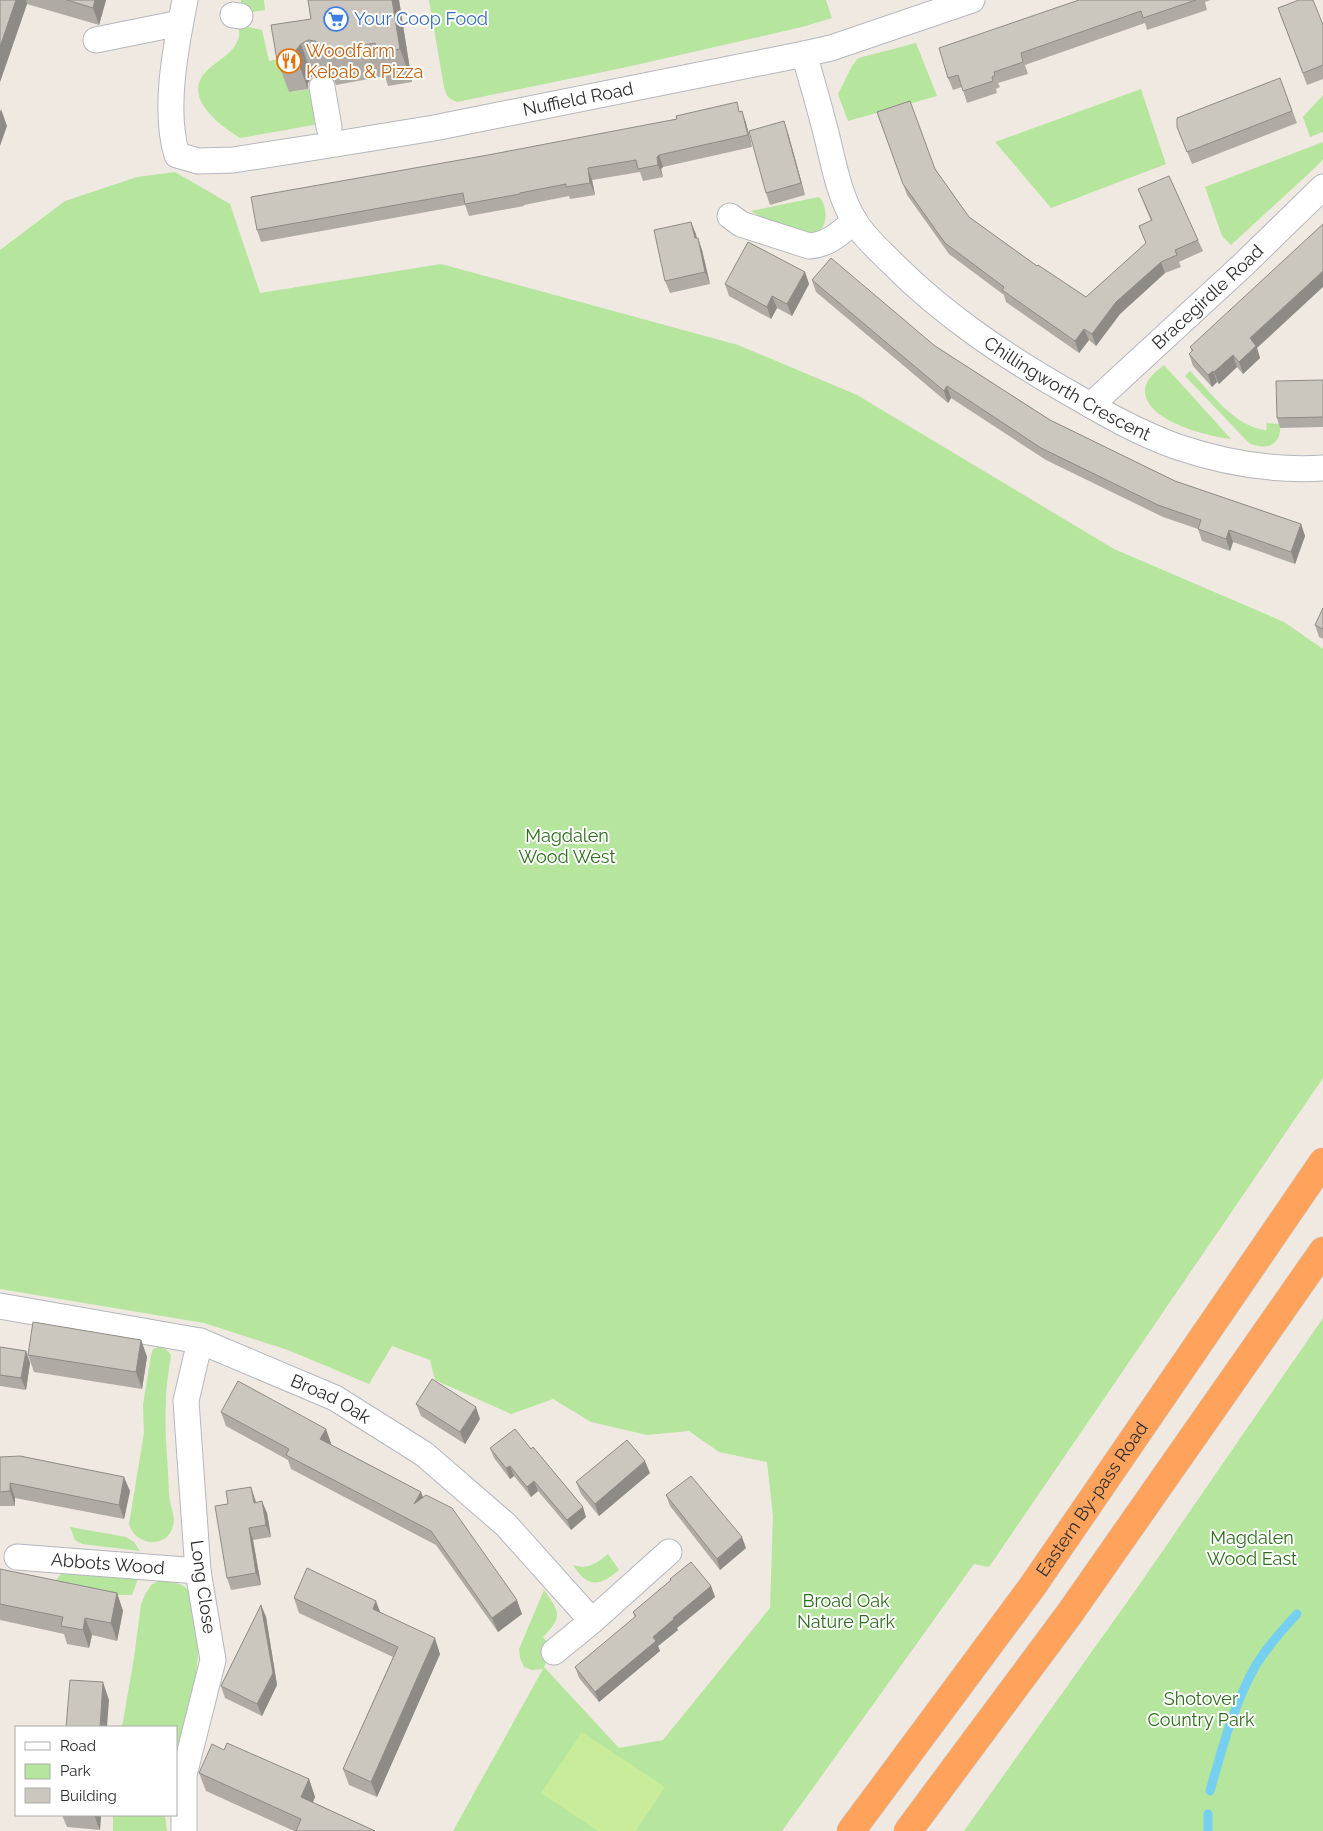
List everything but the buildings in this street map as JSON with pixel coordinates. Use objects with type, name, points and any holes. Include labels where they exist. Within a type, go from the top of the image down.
[{"type":"highway","name":"Eastern By-pass Road","points":[[851,1831],[1032,1587],[1323,1162]]},
{"type":"highway","points":[[908,1831],[1070,1613],[1323,1251]]},
{"type":"street","name":"Nuffield Road","points":[[183,12],[172,88],[171,131],[177,155],[198,161],[233,160],[443,126],[804,54],[830,48],[972,0]]},
{"type":"street","points":[[96,40],[183,12]]},
{"type":"street","name":"Chillingworth Crescent","points":[[804,54],[838,183],[846,204],[855,221],[884,255],[935,304],[1023,366],[1147,434],[1178,447],[1244,465],[1277,468],[1323,468]]},
{"type":"street","points":[[322,87],[329,127]]},
{"type":"street","name":"Bracegirdle Road","points":[[1091,405],[1244,264],[1323,188]]},
{"type":"street","points":[[730,216],[741,224],[808,246],[820,245],[840,234],[855,221]]},
{"type":"street","name":"Broad Oak","points":[[0,1306],[200,1341],[334,1398],[424,1454],[506,1525],[592,1621]]},
{"type":"street","name":"Long Close","points":[[184,1831],[184,1774],[213,1660],[198,1571],[186,1402],[200,1341]]},
{"type":"street","points":[[554,1652],[592,1621],[669,1552]]},
{"type":"street","name":"Abbots Wood","points":[[17,1557],[198,1571]]},
{"type":"green space","points":[[241,0],[264,0],[265,10],[252,12],[241,10]]},
{"type":"green space","points":[[429,0],[826,0],[832,18],[802,27],[627,67],[457,102],[449,98],[445,90]]},
{"type":"green space","points":[[239,25],[262,30],[269,61],[283,58],[289,92],[317,88],[319,124],[240,138],[221,124],[204,107],[199,97],[198,87],[202,77],[236,44],[239,38]]},
{"type":"green space","points":[[916,43],[937,96],[848,121],[838,94],[857,59]]},
{"type":"green space","points":[[1141,89],[1166,164],[1051,208],[995,142]]},
{"type":"green space","points":[[1323,95],[1323,132],[1310,137],[1303,117]]},
{"type":"green space","points":[[1323,142],[1323,159],[1318,165],[1231,245],[1222,236],[1205,187]]},
{"type":"green space","name":"Magdalen Wood West","points":[[175,172],[230,204],[260,293],[441,264],[738,345],[857,395],[1114,549],[1284,622],[1323,649],[1323,1078],[989,1567],[974,1564],[782,1831],[453,1831],[543,1669],[532,1670],[524,1667],[519,1649],[544,1590],[556,1609],[557,1614],[554,1624],[543,1637],[552,1647],[544,1667],[619,1748],[663,1740],[770,1608],[773,1516],[767,1462],[719,1452],[689,1431],[647,1435],[591,1422],[553,1399],[511,1414],[435,1380],[430,1360],[392,1346],[369,1384],[288,1350],[204,1323],[0,1289],[0,250],[65,201],[137,177]]},
{"type":"green space","points":[[818,197],[824,204],[826,215],[824,225],[812,236],[767,221],[751,211]]},
{"type":"green space","points":[[1164,365],[1231,439],[1179,425],[1154,410],[1147,400],[1145,389],[1147,381]]},
{"type":"green space","points":[[1190,371],[1223,407],[1243,422],[1265,430],[1267,429],[1266,423],[1280,424],[1279,437],[1276,441],[1267,446],[1249,443],[1185,376]]},
{"type":"green space","name":"Shotover Country Park","points":[[1323,1318],[1323,1831],[964,1831],[1135,1591]]},
{"type":"green space","points":[[158,1347],[166,1349],[171,1355],[165,1424],[169,1497],[174,1522],[170,1534],[164,1539],[151,1542],[137,1537],[129,1524],[144,1433],[143,1405],[151,1355],[153,1349]]},
{"type":"green space","points":[[70,1527],[126,1537],[134,1542],[140,1551],[82,1544],[75,1540]]},
{"type":"green space","points":[[608,1554],[619,1570],[600,1582],[589,1581],[584,1578],[573,1565],[588,1566],[596,1563]]},
{"type":"green space","points":[[65,1569],[139,1576],[132,1595],[118,1595],[57,1583],[56,1580]]},
{"type":"green space","points":[[160,1580],[185,1587],[193,1599],[196,1615],[198,1648],[193,1693],[182,1740],[178,1746],[178,1726],[122,1726],[141,1604],[151,1585]]},
{"type":"green space","points":[[582,1732],[665,1787],[636,1831],[598,1831],[541,1793]]},
{"type":"green space","points":[[113,1816],[165,1816],[167,1831],[113,1831]]},
{"type":"waterway","points":[[1210,1791],[1229,1726],[1248,1680],[1265,1651],[1297,1614]]},
{"type":"waterway","points":[[1208,1814],[1208,1831]]},
{"type":"place","name":"Your Coop Food","points":[[336,19]]},
{"type":"place","name":"Woodfarm Kebab & Pizza","points":[[289,61]]},
{"type":"park label","name":"Magdalen Wood East","points":[[1252,1548]]},
{"type":"park label","name":"Broad Oak Nature Park","points":[[846,1611]]}]
